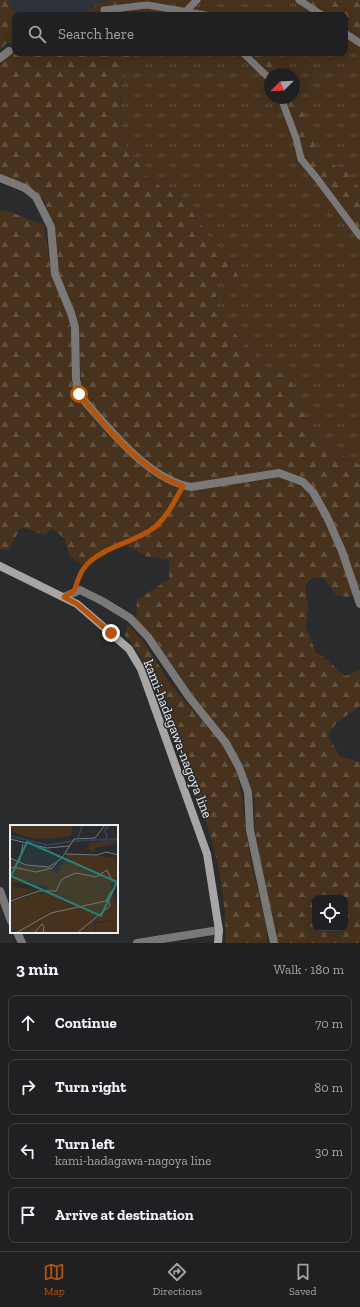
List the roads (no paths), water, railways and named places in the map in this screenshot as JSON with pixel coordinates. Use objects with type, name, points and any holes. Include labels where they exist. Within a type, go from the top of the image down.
[{"type":"main road","name":"kami-hadagawa-nagoya line","points":[[0,566],[77,604],[129,648],[141,669],[207,854],[219,930],[218,943]]},
{"type":"street","points":[[0,58],[9,51]]},
{"type":"street","points":[[0,178],[26,188],[36,197],[51,227],[55,274],[71,312],[75,327],[76,379],[79,394],[117,437],[145,464],[160,476],[183,486],[191,488],[279,473],[303,482],[314,492],[327,517],[345,558],[360,604]]},
{"type":"street","points":[[64,597],[74,591],[80,590],[130,618],[148,637],[188,697],[226,743],[239,766],[248,792],[250,830],[274,943]]},
{"type":"street","points":[[0,891],[10,918]]},
{"type":"street","points":[[137,943],[219,930]]},
{"type":"street","points":[[17,933],[22,943]]},
{"type":"lane","points":[[104,10],[147,5],[185,12],[197,0]]},
{"type":"lane","points":[[299,0],[317,12]]},
{"type":"lane","points":[[348,35],[360,43]]},
{"type":"lane","points":[[246,56],[264,73]]},
{"type":"lane","points":[[282,104],[296,138],[301,159],[316,176],[360,236]]}]
